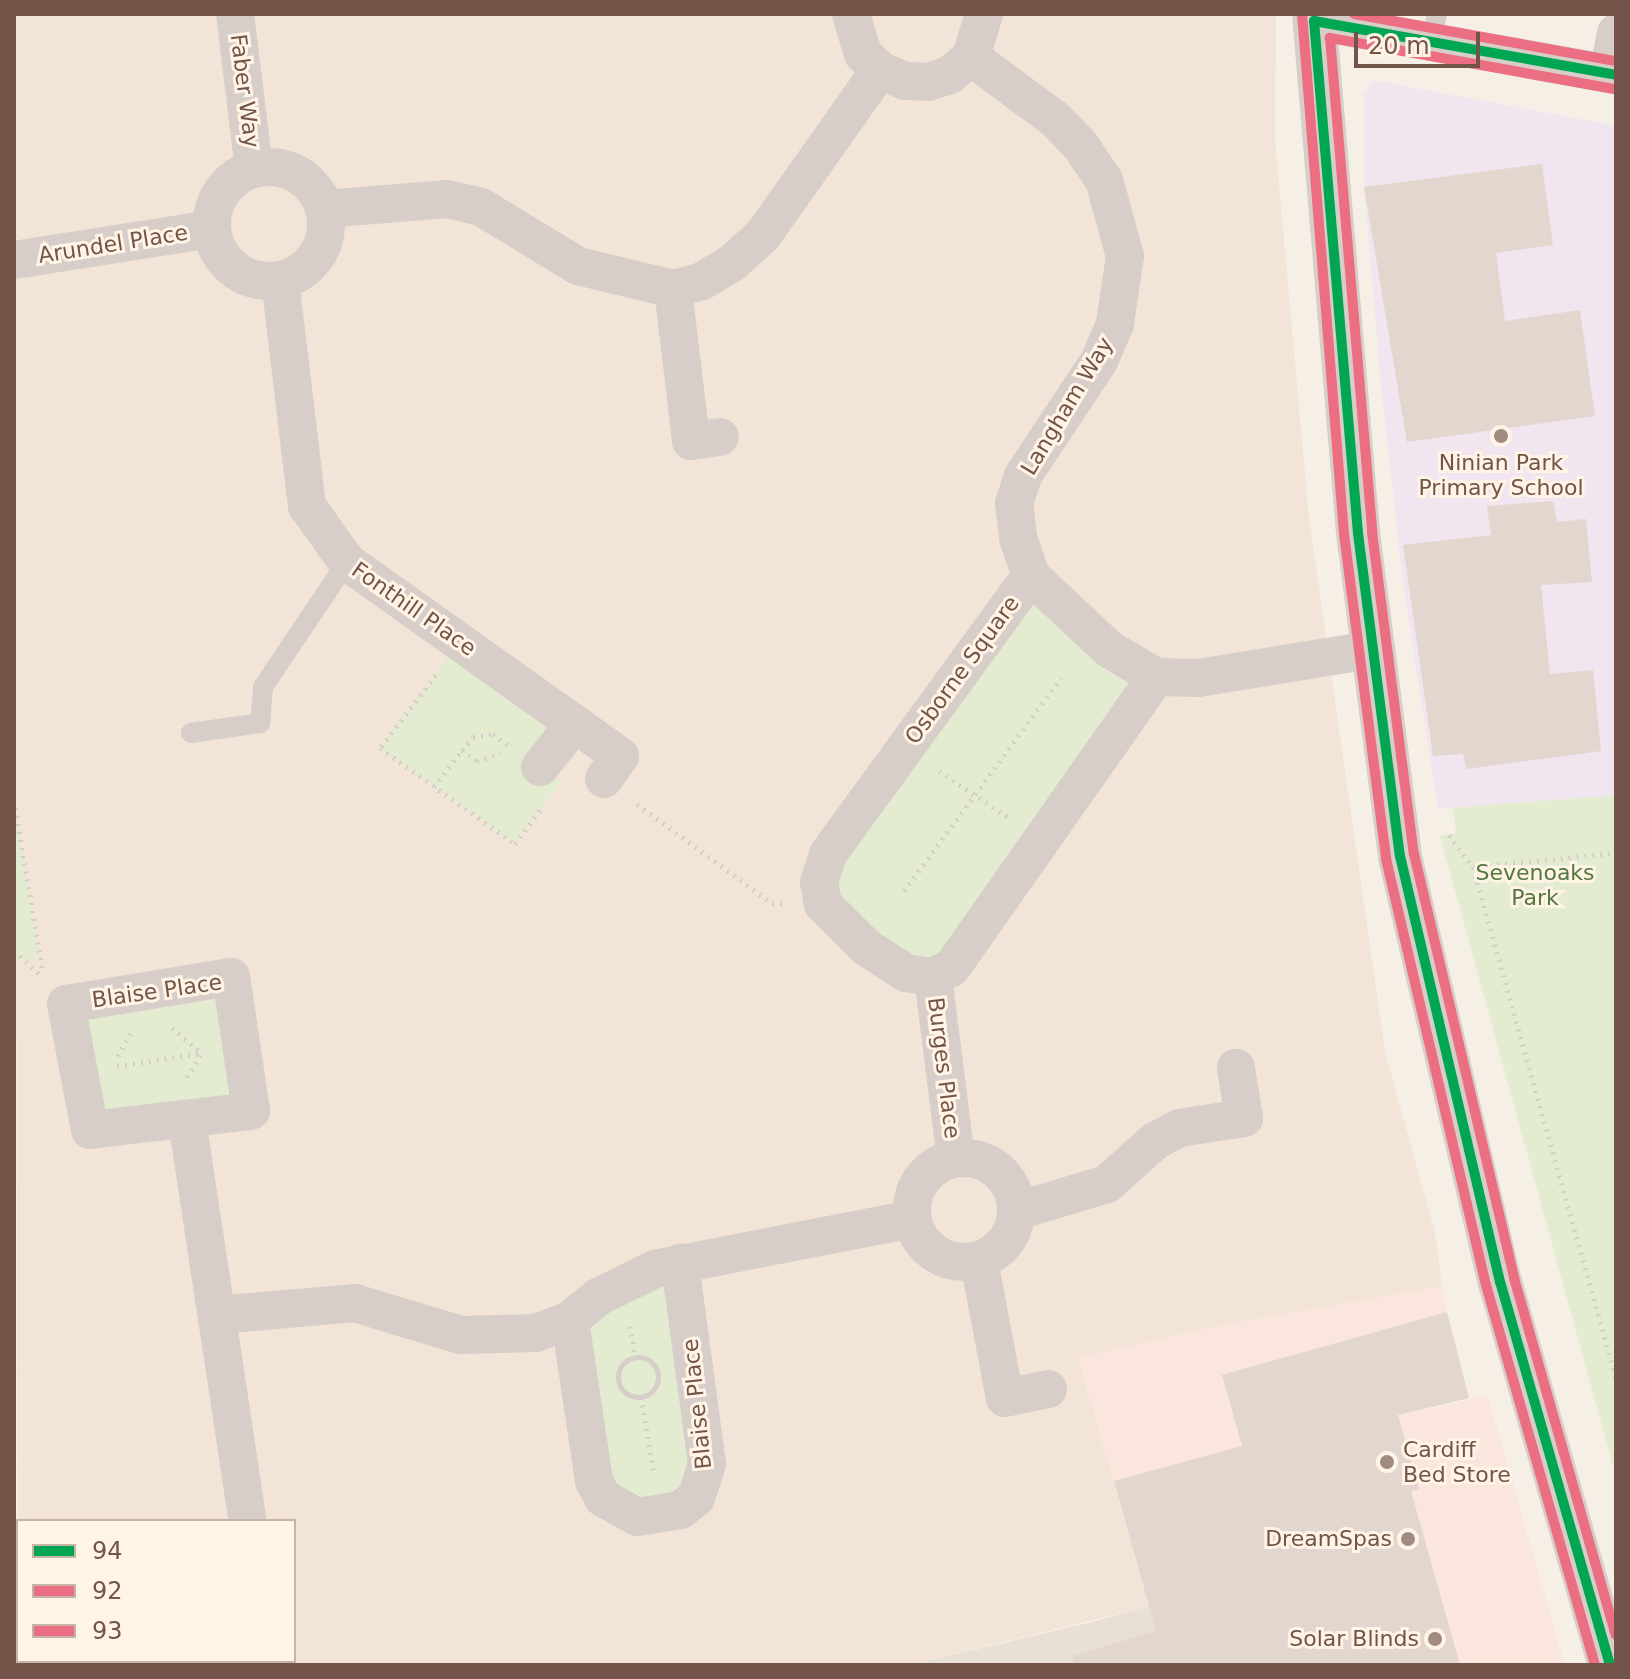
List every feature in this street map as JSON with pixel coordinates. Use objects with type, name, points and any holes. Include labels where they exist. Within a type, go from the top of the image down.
[{"type":"street","name":"Faber Way","points":[[235,14],[254,168]]},
{"type":"street","points":[[851,14],[863,54],[880,70],[905,81],[928,82],[950,75],[971,57],[984,14]]},
{"type":"street","points":[[1610,1665],[1542,1441],[1452,1095],[1400,857],[1371,650],[1314,18],[1434,28],[1612,74],[1616,33]]},
{"type":"street","name":"Langham Way","points":[[971,57],[1056,120],[1080,145],[1104,180],[1125,256],[1115,324],[1099,361],[1023,476],[1014,503],[1018,538],[1031,576]]},
{"type":"street","points":[[324,209],[447,199],[481,207],[578,266],[673,289],[722,269],[763,235],[880,70]]},
{"type":"street","points":[[254,168],[293,172],[309,183],[324,209],[321,248],[309,264],[280,280],[241,273],[225,261],[212,229],[221,191],[254,168]]},
{"type":"street","name":"Arundel Place","points":[[14,260],[212,229]]},
{"type":"street","name":"Fonthill Place","points":[[280,280],[307,506],[347,562],[620,756],[604,779]]},
{"type":"street","points":[[673,289],[691,441],[720,437]]},
{"type":"street","name":"Osborne Square","points":[[823,904],[819,882],[828,854],[1031,576],[1109,649],[1156,677]]},
{"type":"street","points":[[823,904],[866,947],[906,973],[933,977],[952,967],[969,947],[1156,677],[1198,678],[1371,650]]},
{"type":"street","points":[[540,767],[575,723]]},
{"type":"street","name":"Blaise Place","points":[[231,977],[241,1045],[251,1111],[90,1130],[66,1004],[231,977]]},
{"type":"street","name":"Burges Place","points":[[933,977],[956,1158]]},
{"type":"street","points":[[218,1315],[355,1303],[460,1335],[504,1337],[570,1320],[623,1283],[680,1263],[912,1219],[923,1243],[936,1255],[961,1263],[979,1261],[1009,1240],[1017,1211],[1107,1184],[1155,1141],[1179,1128],[1244,1118],[1236,1068]]},
{"type":"street","points":[[187,1120],[248,1519]]},
{"type":"street","name":"Burges Place","points":[[912,1219],[916,1190],[925,1175],[956,1158],[992,1165],[1010,1185],[1017,1211]]},
{"type":"street","points":[[979,1261],[1005,1398],[1048,1389]]},
{"type":"street","name":"Blaise Place","points":[[661,1517],[696,1498],[707,1464],[680,1263]]},
{"type":"street","points":[[570,1320],[594,1481],[603,1498],[619,1511],[661,1517]]},
{"type":"lane","points":[[191,733],[260,723],[263,687],[347,562]]},
{"type":"path","points":[[460,642],[380,748],[515,844],[561,782],[540,767]]},
{"type":"path","points":[[904,891],[1061,678]]},
{"type":"path","points":[[434,787],[462,750],[473,737],[493,734],[507,745],[498,757],[477,761],[462,750]]},
{"type":"path","points":[[905,749],[1043,840]]},
{"type":"path","points":[[604,779],[772,903],[823,904]]},
{"type":"path","points":[[14,800],[44,979],[14,950]]},
{"type":"path","points":[[1449,835],[1473,867],[1616,1378]]},
{"type":"path","points":[[1473,867],[1616,853]]},
{"type":"path","points":[[166,1023],[202,1053]]},
{"type":"path","points":[[144,1027],[133,1028],[112,1067],[241,1045]]},
{"type":"path","points":[[635,1356],[650,1360],[658,1372],[656,1388],[641,1397],[626,1393],[618,1380],[621,1366],[635,1356]]},
{"type":"path","points":[[641,1397],[661,1517]]},
{"type":"shaded area","points":[[14,14],[1276,14],[1275,140],[1309,518],[1385,1052],[1435,1233],[1442,1286],[1208,1328],[1079,1358],[1149,1606],[909,1665],[20,1665],[296,1663],[296,1519],[18,1519]]},
{"type":"shaded area","name":"Ninian Park Primary School","points":[[1373,80],[1616,126],[1616,795],[1438,809],[1404,590],[1381,386],[1364,187],[1364,94]]},
{"type":"shaded area","points":[[1442,1286],[1447,1312],[1315,1350],[1398,1415],[1488,1396],[1565,1665],[1166,1665],[1078,1358],[1208,1328]]},
{"type":"shaded area","points":[[1149,1606],[1166,1665],[909,1665],[1092,1622]]},
{"type":"green space","points":[[1031,576],[1156,677],[933,977],[839,925],[828,854]]},
{"type":"green space","points":[[460,642],[575,723],[540,767],[561,782],[515,844],[380,748]]},
{"type":"green space","name":"Sevenoaks Park","points":[[1616,795],[1616,1477],[1440,836],[1456,833],[1453,808]]},
{"type":"green space","points":[[14,800],[40,957],[14,962]]},
{"type":"green space","points":[[231,977],[250,1111],[84,1134],[66,1000]]},
{"type":"green space","points":[[680,1263],[705,1482],[619,1511],[570,1320]]},
{"type":"building","points":[[1542,164],[1553,245],[1496,253],[1505,321],[1580,310],[1595,416],[1407,442],[1364,187]]},
{"type":"building","points":[[1553,501],[1557,522],[1586,519],[1592,582],[1541,585],[1550,674],[1593,670],[1601,751],[1466,769],[1463,754],[1433,756],[1403,545],[1491,535],[1487,506]]},
{"type":"building","points":[[1447,1312],[1469,1398],[1398,1415],[1419,1489],[1411,1491],[1460,1665],[1074,1665],[1073,1656],[1156,1631],[1114,1481],[1242,1446],[1222,1375]]},
{"type":"transit line","name":"93","points":[[1302,14],[1344,534],[1386,859],[1486,1285],[1595,1665]]},
{"type":"transit line","name":"93","points":[[1354,14],[1616,61]]},
{"type":"transit line","name":"94","points":[[1610,1665],[1500,1282],[1400,857],[1358,533],[1314,21],[1616,75]]},
{"type":"transit line","name":"92","points":[[1614,89],[1330,38],[1372,532],[1414,854],[1514,1278],[1616,1635]]},
{"type":"place","name":"Ninian Park Primary School","points":[[1501,436]]},
{"type":"place","name":"Cardiff Bed Store","points":[[1387,1462]]},
{"type":"place","name":"DreamSpas","points":[[1408,1539]]},
{"type":"place","name":"Solar Blinds","points":[[1435,1639]]}]
